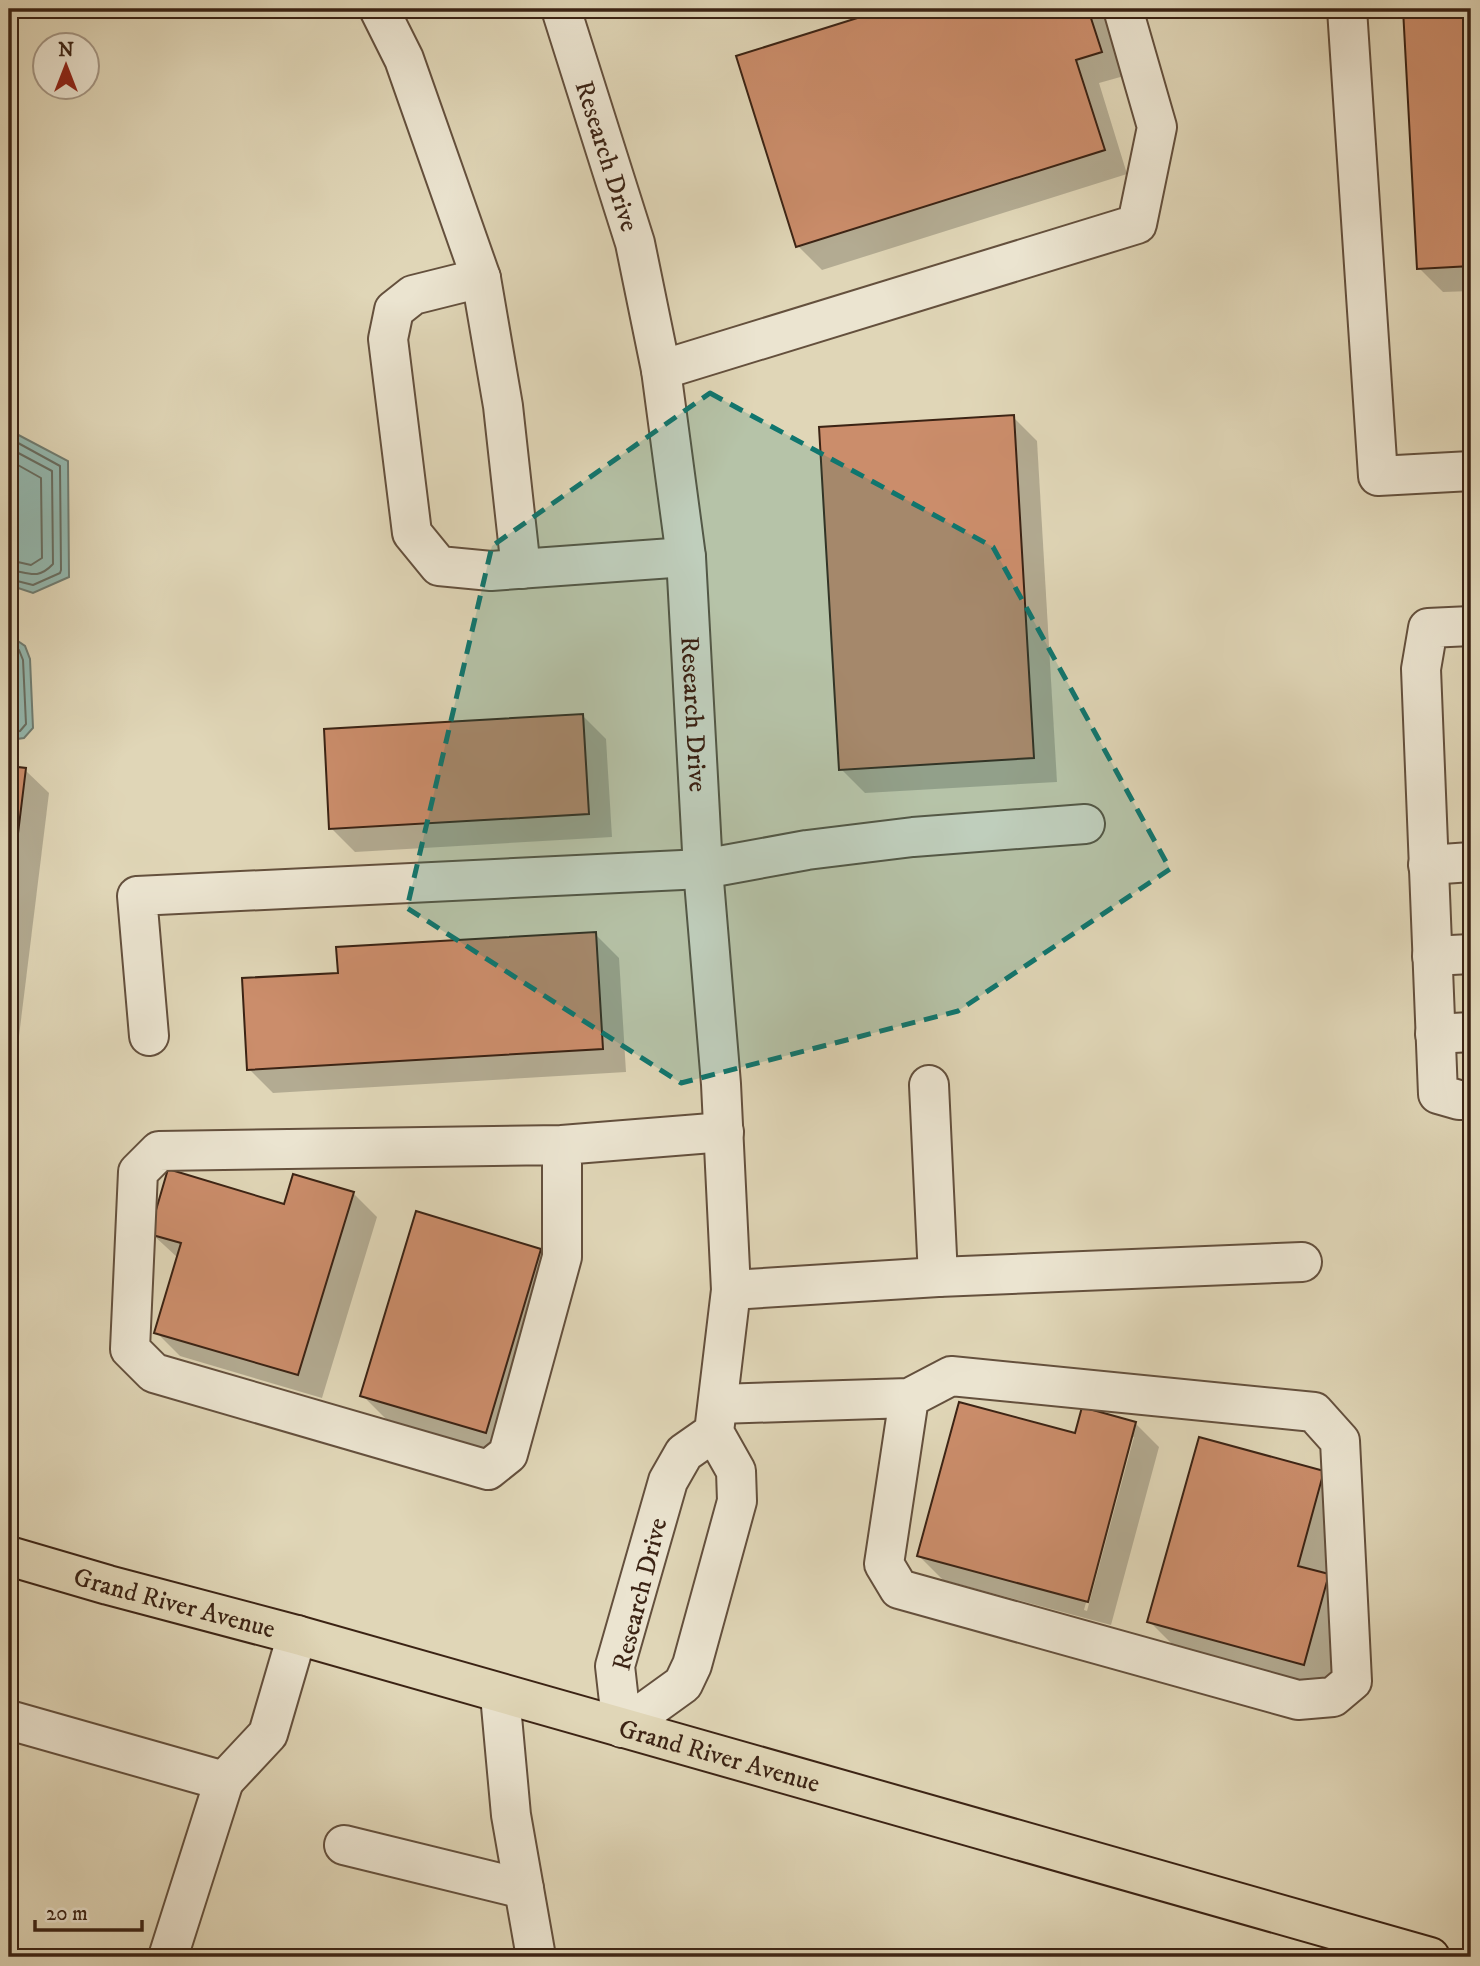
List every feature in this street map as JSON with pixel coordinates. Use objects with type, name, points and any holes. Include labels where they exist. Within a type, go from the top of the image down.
[{"type":"main road","name":"Grand River Avenue","points":[[9,1556],[297,1635],[500,1695],[1430,1957]]},
{"type":"street","points":[[379,9],[404,59],[481,278],[503,406],[521,569]]},
{"type":"street","name":"Research Drive","points":[[561,9],[635,243],[662,370],[686,557],[703,869],[724,1132],[731,1290],[716,1418],[736,1471],[737,1501],[692,1665],[683,1684],[622,1728],[615,1666],[668,1481],[684,1453],[716,1418]]},
{"type":"street","points":[[662,370],[1137,224],[1157,128],[1123,9]]},
{"type":"street","points":[[1347,9],[1378,476],[1471,471]]},
{"type":"street","points":[[481,278],[413,295],[394,310],[388,339],[412,533],[439,566],[491,571],[686,557]]},
{"type":"street","points":[[1471,626],[1428,628],[1421,669],[1432,956],[1453,1033],[1438,1094],[1459,1100],[1471,1100]]},
{"type":"street","points":[[149,1036],[137,896],[703,869],[807,850],[913,837],[1085,824]]},
{"type":"street","points":[[1428,864],[1471,862]]},
{"type":"street","points":[[1432,956],[1471,954]]},
{"type":"street","points":[[929,1084],[938,1277]]},
{"type":"street","points":[[562,1145],[562,1257],[508,1454],[488,1470],[154,1373],[130,1349],[138,1172],[159,1151],[562,1145],[724,1132]]},
{"type":"street","points":[[731,1290],[938,1277],[1302,1262]]},
{"type":"street","points":[[716,1418],[909,1398],[951,1376],[1314,1412],[1340,1441],[1353,1681],[1333,1697],[1298,1700],[899,1589],[884,1564],[909,1398]]},
{"type":"street","points":[[168,1957],[224,1781],[268,1734],[297,1635]]},
{"type":"street","points":[[500,1695],[510,1815],[536,1957]]},
{"type":"street","points":[[9,1720],[224,1781]]},
{"type":"street","points":[[344,1845],[524,1889]]},
{"type":"highlighted area","points":[[710,393],[993,547],[1170,869],[958,1011],[681,1083],[407,908],[492,546]]},
{"type":"water","points":[[9,430],[68,461],[69,577],[33,593],[9,585]]},
{"type":"water","points":[[9,635],[25,646],[30,659],[33,728],[24,738],[9,740]]},
{"type":"building","points":[[886,9],[1088,9],[1102,52],[1076,60],[1105,150],[796,247],[736,56]]},
{"type":"building","points":[[1403,9],[1471,9],[1471,266],[1417,269]]},
{"type":"building","points":[[1014,415],[1034,758],[839,770],[819,427]]},
{"type":"building","points":[[583,714],[589,814],[329,829],[324,729]]},
{"type":"building","points":[[9,766],[26,768],[9,907]]},
{"type":"building","points":[[596,932],[603,1049],[247,1070],[242,978],[338,973],[336,947]]},
{"type":"building","points":[[168,1169],[284,1204],[293,1174],[354,1192],[298,1375],[154,1333],[181,1243],[149,1234]]},
{"type":"building","points":[[416,1211],[541,1249],[486,1433],[360,1396]]},
{"type":"building","points":[[959,1402],[1075,1433],[1082,1407],[1136,1422],[1088,1602],[917,1556]]},
{"type":"building","points":[[1199,1437],[1324,1471],[1298,1566],[1329,1574],[1304,1665],[1147,1622]]}]
